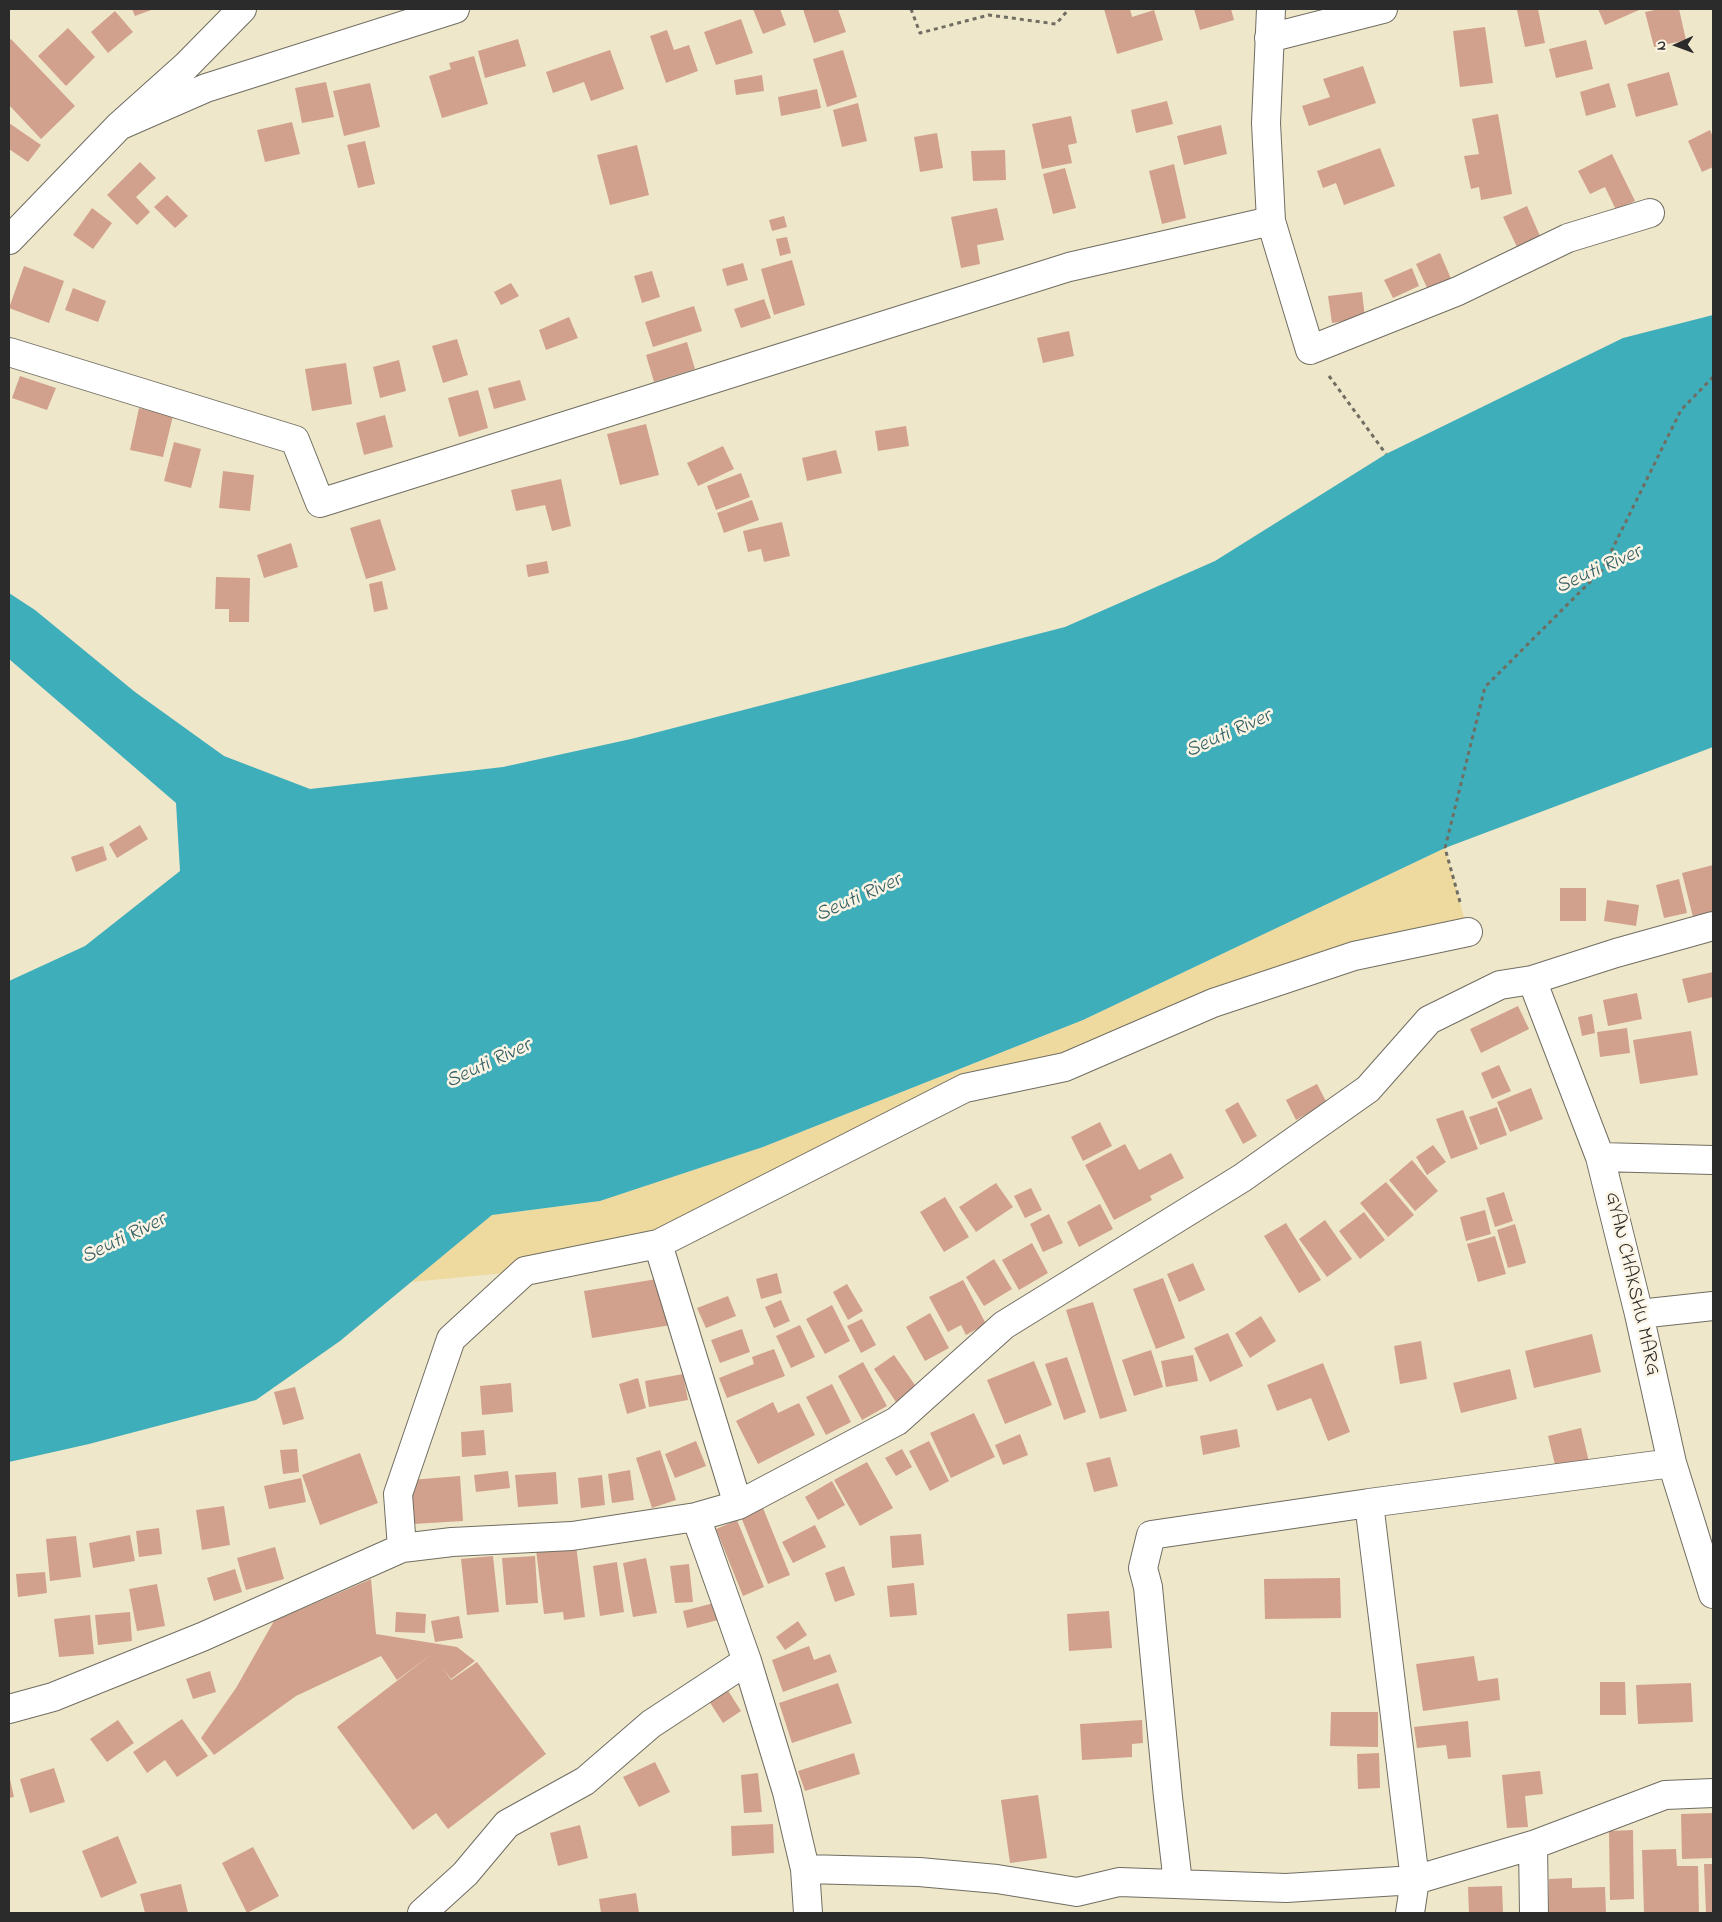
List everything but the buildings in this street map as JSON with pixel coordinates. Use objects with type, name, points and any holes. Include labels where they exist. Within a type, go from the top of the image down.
[{"type":"street","points":[[9,240],[119,126],[186,66],[242,9]]},
{"type":"street","points":[[119,126],[206,88],[456,9]]},
{"type":"street","points":[[1271,9],[1268,38],[1266,123],[1271,221],[1310,350],[1458,290],[1568,238],[1650,213]]},
{"type":"street","points":[[1268,38],[1383,9]]},
{"type":"street","points":[[9,352],[295,440],[320,504],[1069,267],[1271,221]]},
{"type":"street","points":[[9,1709],[53,1697],[202,1637],[402,1548],[452,1542],[572,1536],[696,1517],[738,1505],[897,1421],[1004,1325],[1242,1178],[1368,1089],[1428,1020],[1500,985],[1532,980],[1616,953],[1713,926]]},
{"type":"street","points":[[402,1548],[398,1494],[451,1339],[525,1271],[658,1244],[965,1088],[1065,1067],[1212,1004],[1354,956],[1468,932]]},
{"type":"street","name":"GYAN CHAKSHU MARG","points":[[1532,980],[1600,1157],[1640,1314],[1672,1463],[1713,1594]]},
{"type":"street","points":[[1600,1157],[1713,1160]]},
{"type":"street","points":[[658,1244],[738,1505]]},
{"type":"street","points":[[1640,1314],[1713,1306]]},
{"type":"street","points":[[1178,1883],[1148,1587],[1142,1568],[1151,1535],[1369,1503],[1672,1463]]},
{"type":"street","points":[[1369,1503],[1415,1880],[1410,1913]]},
{"type":"street","points":[[696,1517],[747,1661],[787,1792],[806,1869],[808,1913]]},
{"type":"street","points":[[422,1913],[464,1874],[507,1824],[585,1781],[651,1724],[747,1661]]},
{"type":"street","points":[[806,1869],[938,1874],[997,1879],[1076,1903],[1119,1882],[1286,1888],[1415,1880],[1534,1846],[1665,1795],[1713,1793]]},
{"type":"street","points":[[1534,1846],[1534,1913]]},
{"type":"path","points":[[912,9],[920,33],[989,15],[1056,24],[1069,9]]},
{"type":"path","points":[[1310,350],[1386,454]]},
{"type":"path","points":[[1445,848],[1485,687],[1602,570],[1681,410],[1713,377]]},
{"type":"sand","points":[[1445,848],[1468,932],[965,1088],[658,1244],[525,1271],[411,1282],[492,1215],[600,1201],[763,1147],[1083,1020]]},
{"type":"water","name":"Seuti River","points":[[1713,315],[1713,747],[1445,848],[1083,1020],[763,1147],[600,1201],[492,1215],[340,1341],[256,1400],[89,1444],[9,1462],[9,981],[85,946],[180,871],[176,803],[9,659],[9,593],[35,610],[135,692],[224,756],[310,789],[503,767],[631,739],[1065,627],[1215,561],[1386,454],[1623,338]]}]
